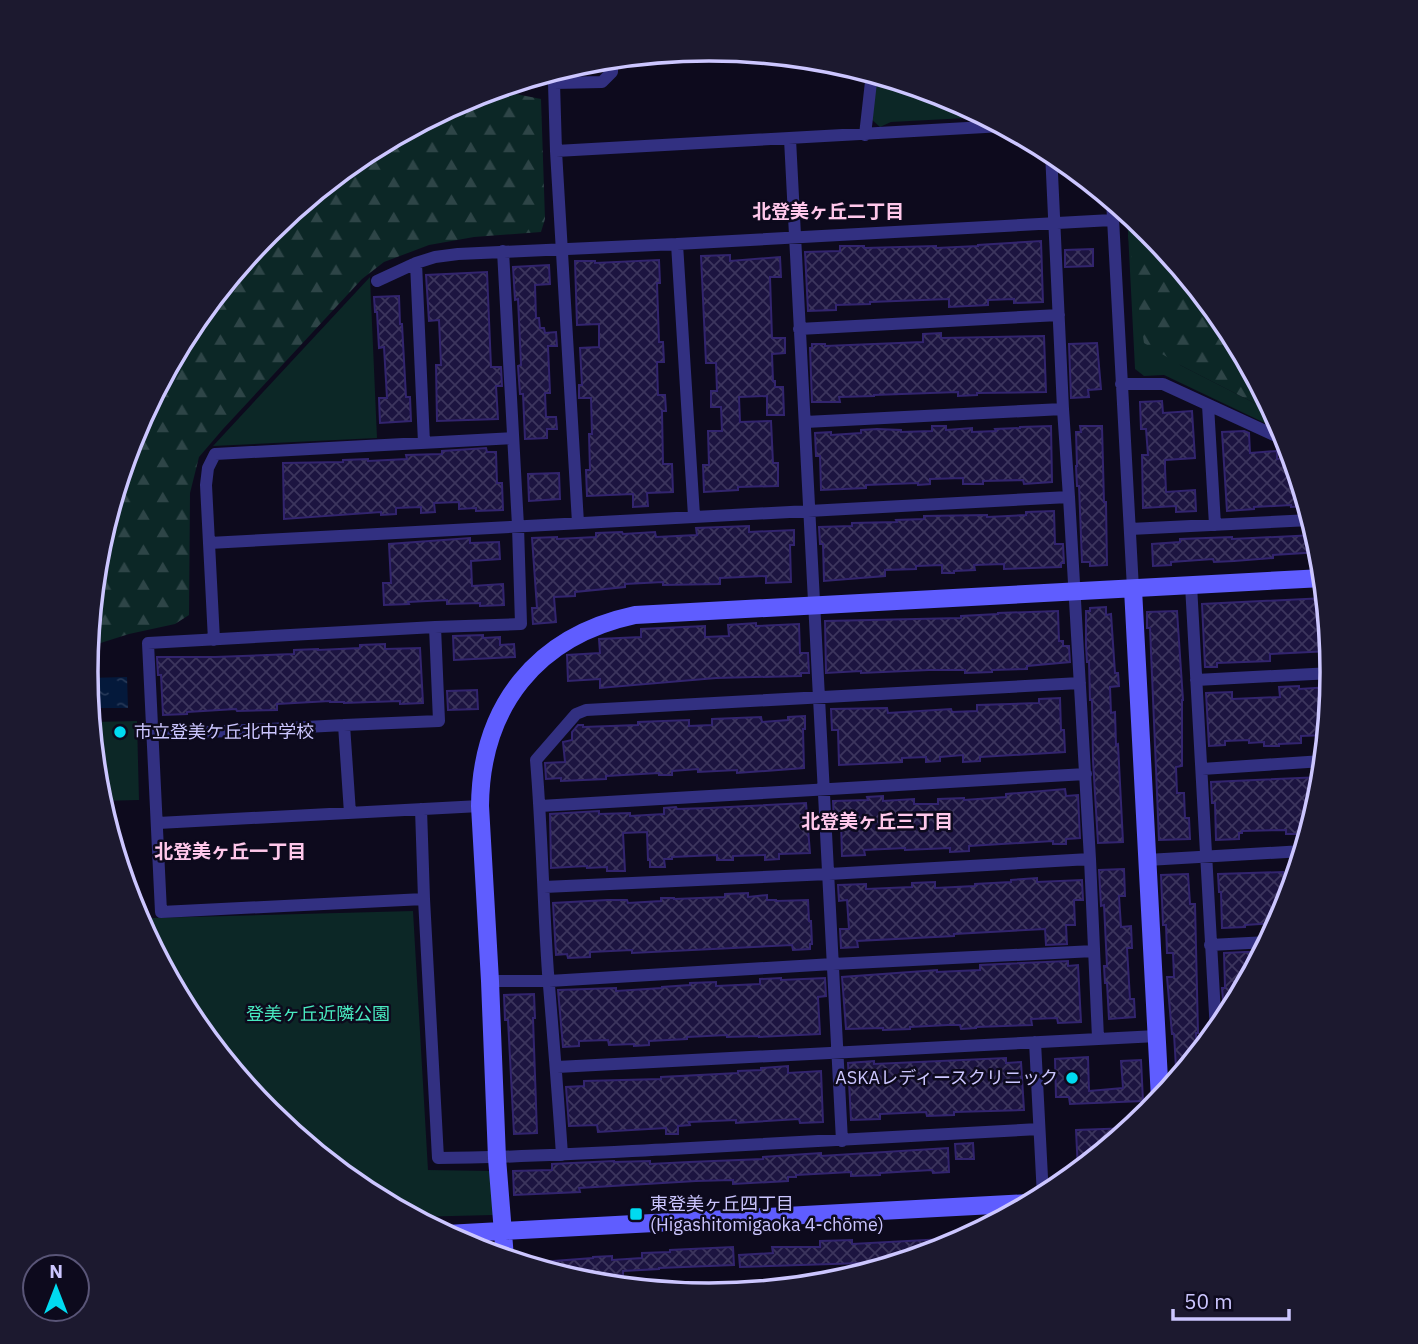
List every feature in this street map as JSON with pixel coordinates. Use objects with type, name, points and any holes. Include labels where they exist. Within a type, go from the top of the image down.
[{"type":"street","points":[[578,523],[554,83],[602,82],[612,69]]},
{"type":"street","points":[[865,135],[871,83]]},
{"type":"street","points":[[556,151],[865,135],[976,123]]},
{"type":"street","points":[[790,139],[842,1141]]},
{"type":"street","points":[[1052,167],[1098,1038]]},
{"type":"street","points":[[1112,213],[1159,1084]]},
{"type":"street","points":[[377,281],[435,257],[458,254],[1112,220]]},
{"type":"street","points":[[677,244],[694,516]]},
{"type":"street","points":[[424,899],[161,912],[148,643],[521,624],[503,251]]},
{"type":"street","points":[[416,264],[424,443]]},
{"type":"street","points":[[799,329],[1059,315]]},
{"type":"street","points":[[1121,384],[1163,384],[1271,434]]},
{"type":"street","points":[[1208,405],[1215,525]]},
{"type":"street","points":[[805,422],[1063,409]]},
{"type":"street","points":[[214,640],[206,485],[208,468],[215,454],[513,438]]},
{"type":"street","points":[[209,543],[1069,497]]},
{"type":"street","points":[[1130,529],[1301,521]]},
{"type":"street","points":[[504,1247],[497,1158],[480,785],[488,743],[500,714],[530,671],[562,644],[597,626],[635,615],[1313,579]]},
{"type":"street","points":[[1191,585],[1215,1014]]},
{"type":"street","points":[[152,735],[439,721],[435,627]]},
{"type":"street","points":[[1196,680],[1320,674]]},
{"type":"street","points":[[562,1155],[536,760],[576,714],[586,710],[1080,683]]},
{"type":"street","points":[[344,724],[350,813]]},
{"type":"street","points":[[1202,769],[1313,762]]},
{"type":"street","points":[[540,806],[1086,774]]},
{"type":"street","points":[[158,823],[480,806]]},
{"type":"street","points":[[421,809],[439,1158],[562,1155],[1039,1129]]},
{"type":"street","points":[[1147,860],[1292,852]]},
{"type":"street","points":[[544,887],[1090,859]]},
{"type":"street","points":[[1210,944],[1257,942]]},
{"type":"street","points":[[490,981],[549,981],[1094,951]]},
{"type":"street","points":[[557,1068],[1157,1036]]},
{"type":"street","points":[[1035,1042],[1042,1184]]},
{"type":"street","points":[[468,1233],[1008,1204]]},
{"type":"green space","points":[[876,85],[966,118],[891,122],[880,127],[871,119]]},
{"type":"green space","points":[[514,94],[541,99],[545,219],[541,232],[474,237],[429,245],[384,262],[362,279],[199,457],[190,493],[189,615],[175,624],[99,643],[103,592],[119,514],[145,438],[161,402],[201,333],[224,300],[277,240],[337,187],[370,164],[439,124],[475,108]]},
{"type":"green space","points":[[1128,228],[1136,235],[1129,235],[1180,365],[1258,405],[1267,424],[1164,375],[1144,376],[1135,369]]},
{"type":"green space","points":[[1128,235],[1136,235],[1141,240],[1194,300],[1238,367],[1258,405],[1180,365],[1144,343]]},
{"type":"green space","points":[[370,277],[377,438],[213,446]]},
{"type":"green space","points":[[137,721],[139,800],[112,801],[103,752],[101,722]]},
{"type":"green space","name":"登美ヶ丘近隣公園","points":[[413,911],[428,1170],[490,1171],[493,1215],[433,1217],[370,1180],[306,1131],[277,1104],[224,1044],[180,977],[161,942],[152,918]]},
{"type":"water","points":[[127,677],[128,708],[100,708],[98,678]]},
{"type":"building","points":[[1041,241],[1043,302],[988,300],[988,305],[949,307],[949,299],[870,302],[836,305],[836,310],[808,311],[805,252],[840,251],[840,246],[936,248]]},
{"type":"building","points":[[1093,249],[1093,266],[1065,267],[1065,250]]},
{"type":"building","points":[[730,255],[730,261],[780,257],[781,277],[770,277],[772,338],[785,338],[785,353],[772,354],[775,387],[783,387],[784,415],[767,415],[767,396],[739,397],[740,422],[771,421],[773,463],[778,463],[778,486],[738,487],[738,490],[704,492],[703,465],[709,465],[708,431],[722,431],[721,407],[711,407],[711,391],[717,391],[716,363],[706,363],[701,256]]},
{"type":"building","points":[[659,260],[659,342],[663,342],[664,362],[657,362],[658,395],[665,395],[666,411],[662,411],[663,464],[672,464],[673,492],[647,493],[648,506],[633,507],[633,494],[587,496],[586,470],[590,470],[589,434],[592,434],[591,398],[579,398],[579,385],[582,385],[580,348],[599,347],[599,324],[577,325],[575,261],[595,263]]},
{"type":"building","points":[[549,265],[550,284],[535,285],[536,318],[539,318],[540,328],[544,328],[545,333],[556,332],[557,346],[548,346],[550,393],[545,393],[546,417],[556,417],[557,429],[547,429],[547,438],[525,439],[523,394],[520,394],[518,366],[521,365],[518,299],[515,300],[513,267]]},
{"type":"building","points":[[487,272],[491,367],[501,367],[502,386],[496,386],[498,419],[437,421],[436,365],[441,365],[439,320],[429,321],[426,275]]},
{"type":"building","points":[[399,296],[406,397],[410,397],[411,421],[380,423],[379,398],[387,398],[384,347],[379,348],[374,297]]},
{"type":"building","points":[[941,333],[941,338],[1044,336],[1046,392],[977,393],[958,396],[958,392],[874,395],[839,397],[840,402],[812,402],[812,344],[825,346],[923,342],[923,334]]},
{"type":"building","points":[[1097,343],[1101,389],[1088,390],[1089,397],[1071,398],[1069,344]]},
{"type":"building","points":[[1162,401],[1163,413],[1192,411],[1195,458],[1165,460],[1165,468],[1166,492],[1195,490],[1196,511],[1176,512],[1176,506],[1143,508],[1142,455],[1148,455],[1146,429],[1141,429],[1140,402]]},
{"type":"building","points":[[932,426],[946,426],[946,430],[972,428],[972,432],[1051,426],[1052,482],[1024,484],[1023,480],[963,484],[963,478],[930,479],[930,484],[866,485],[866,488],[821,490],[820,456],[816,456],[815,433],[831,432],[831,435],[877,429],[901,432],[932,431]]},
{"type":"building","points":[[1080,426],[1102,426],[1107,565],[1090,566],[1090,562],[1082,562],[1076,466],[1076,432],[1081,432]]},
{"type":"building","points":[[1222,432],[1249,433],[1250,453],[1277,451],[1277,459],[1281,459],[1297,507],[1254,507],[1227,511]]},
{"type":"building","points":[[486,448],[487,452],[496,452],[497,483],[502,483],[503,510],[476,511],[476,508],[459,509],[459,502],[434,503],[435,512],[421,513],[421,507],[396,508],[396,514],[381,515],[381,512],[284,519],[283,463],[407,459],[406,455],[442,454],[442,451]]},
{"type":"building","points":[[559,473],[560,499],[529,501],[528,474]]},
{"type":"building","points":[[1054,511],[1055,544],[1063,544],[1064,563],[1061,563],[1061,567],[1004,569],[1004,564],[974,565],[975,570],[942,573],[942,565],[916,566],[916,569],[885,570],[885,576],[824,581],[823,544],[820,544],[819,527],[897,522],[896,520],[924,519],[924,516],[987,517]]},
{"type":"building","points":[[749,526],[749,532],[794,530],[794,545],[790,545],[791,582],[766,583],[766,576],[720,578],[720,584],[625,584],[625,587],[575,592],[575,596],[554,597],[556,622],[533,624],[532,608],[537,608],[532,538],[596,537],[596,533],[622,532],[655,532],[656,537],[697,535],[696,528]]},
{"type":"building","points":[[1304,536],[1308,553],[1234,561],[1214,562],[1213,559],[1171,562],[1171,565],[1153,566],[1152,544],[1180,542],[1180,539]]},
{"type":"building","points":[[470,538],[470,543],[499,542],[500,559],[471,561],[472,586],[503,584],[504,605],[447,604],[447,600],[384,605],[383,583],[391,583],[389,544]]},
{"type":"building","points":[[1315,598],[1319,652],[1270,654],[1270,661],[1217,663],[1217,667],[1205,667],[1202,604]]},
{"type":"building","points":[[1106,607],[1106,615],[1111,614],[1115,673],[1118,673],[1119,686],[1110,687],[1111,713],[1115,712],[1116,745],[1118,744],[1123,842],[1098,843],[1086,611],[1090,611],[1090,608]]},
{"type":"building","points":[[1058,611],[1059,641],[1063,641],[1063,646],[1069,646],[1070,662],[992,672],[929,670],[826,673],[825,621],[961,618],[998,613]]},
{"type":"building","points":[[1177,611],[1183,700],[1182,766],[1176,767],[1177,793],[1184,793],[1185,818],[1189,818],[1190,839],[1159,840],[1150,628],[1147,628],[1147,612]]},
{"type":"building","points":[[756,623],[756,626],[799,624],[800,653],[808,653],[809,673],[801,673],[801,676],[716,678],[600,688],[600,679],[568,681],[567,655],[600,653],[599,639],[641,637],[641,629],[705,626],[705,637],[729,636],[728,625]]},
{"type":"building","points":[[483,635],[483,638],[500,637],[500,645],[514,644],[515,657],[454,660],[453,636]]},
{"type":"building","points":[[385,644],[385,649],[420,648],[423,703],[330,701],[277,704],[277,710],[236,709],[163,715],[161,675],[158,675],[157,657],[294,654],[294,650],[360,648],[360,645]]},
{"type":"building","points":[[1279,687],[1319,688],[1316,735],[1301,736],[1301,743],[1279,746],[1264,746],[1264,742],[1249,743],[1249,740],[1225,741],[1225,745],[1209,746],[1206,693],[1232,692],[1232,699],[1280,697]]},
{"type":"building","points":[[477,690],[478,709],[448,710],[447,691]]},
{"type":"building","points":[[1060,698],[1065,752],[980,757],[980,761],[963,762],[963,755],[940,757],[940,761],[926,762],[926,757],[902,758],[902,762],[839,765],[838,730],[832,730],[831,709],[887,708],[888,713],[951,709],[952,712],[977,711],[977,705],[1039,703],[1039,699]]},
{"type":"building","points":[[805,716],[804,768],[737,773],[737,770],[698,772],[698,769],[672,771],[672,775],[659,773],[561,781],[561,778],[546,779],[545,763],[565,762],[563,742],[572,740],[572,732],[578,725],[638,725],[638,722],[689,720],[689,726],[712,725],[712,719],[761,717],[762,722]]},
{"type":"building","points":[[1310,778],[1298,834],[1286,834],[1286,830],[1242,831],[1239,833],[1239,839],[1216,840],[1215,803],[1212,803],[1211,782]]},
{"type":"building","points":[[1065,789],[1066,796],[1078,795],[1080,838],[1066,839],[1066,844],[1053,844],[1053,841],[969,846],[969,851],[950,852],[950,848],[864,850],[865,855],[842,856],[841,822],[834,822],[833,801],[868,800],[867,797],[883,796],[883,801],[914,799],[914,804],[938,804],[938,799],[1006,797],[1006,794]]},
{"type":"building","points":[[806,803],[810,853],[779,854],[779,859],[765,860],[765,855],[733,856],[733,860],[717,860],[717,855],[672,857],[664,859],[665,867],[650,867],[647,832],[623,833],[625,871],[607,871],[607,867],[587,866],[551,868],[550,814],[599,811],[599,814],[630,813],[630,816],[664,814],[664,808],[676,807]]},
{"type":"building","points":[[1124,869],[1125,896],[1119,896],[1121,927],[1131,926],[1132,948],[1127,948],[1130,999],[1134,999],[1135,1017],[1109,1019],[1104,966],[1107,966],[1104,905],[1101,906],[1099,870]]},
{"type":"building","points":[[1188,874],[1190,904],[1195,904],[1198,1033],[1196,1041],[1176,1066],[1167,977],[1174,977],[1173,953],[1167,953],[1161,875]]},
{"type":"building","points":[[1218,874],[1285,874],[1265,924],[1222,928]]},
{"type":"building","points":[[1037,878],[1037,882],[1082,880],[1083,900],[1074,900],[1075,925],[1066,925],[1067,944],[1046,945],[1045,929],[857,941],[858,947],[841,948],[840,929],[849,929],[847,900],[839,901],[838,885],[866,884],[866,889],[912,887],[912,883],[935,882],[935,888]]},
{"type":"building","points":[[748,893],[748,897],[767,895],[767,900],[808,900],[812,944],[810,949],[793,950],[792,945],[632,953],[632,950],[590,952],[590,957],[568,958],[567,954],[556,955],[553,903],[627,900],[628,903],[661,901],[661,898],[725,897],[725,894]]},
{"type":"building","points":[[1251,952],[1223,1001],[1222,988],[1225,988],[1224,953]]},
{"type":"building","points":[[1068,961],[1068,966],[1078,965],[1081,1022],[1058,1023],[1057,1018],[1031,1019],[1032,1025],[961,1029],[960,1025],[948,1025],[910,1029],[846,1029],[842,977],[937,970],[980,970],[980,965]]},
{"type":"building","points":[[825,978],[826,996],[818,997],[820,1034],[687,1037],[649,1041],[649,1045],[634,1046],[609,1045],[608,1040],[579,1041],[579,1046],[563,1047],[558,990],[616,988],[616,991],[716,982],[716,986],[760,984],[760,979]]},
{"type":"building","points":[[534,994],[537,1133],[514,1134],[508,1020],[505,1020],[504,995]]},
{"type":"building","points":[[1088,1057],[1089,1091],[1123,1088],[1121,1061],[1141,1060],[1143,1101],[1070,1104],[1069,1097],[1056,1097],[1055,1059]]},
{"type":"building","points":[[1006,1058],[1006,1063],[1021,1062],[1024,1110],[954,1112],[954,1115],[927,1116],[926,1112],[880,1114],[880,1119],[851,1120],[848,1063]]},
{"type":"building","points":[[788,1066],[788,1073],[821,1071],[823,1122],[800,1123],[799,1119],[736,1123],[736,1120],[689,1122],[690,1125],[678,1126],[678,1134],[666,1134],[666,1128],[598,1132],[597,1125],[569,1126],[566,1087],[584,1086],[584,1081],[661,1079]]},
{"type":"building","points":[[1115,1129],[1077,1159],[1076,1130]]},
{"type":"building","points":[[973,1143],[974,1159],[956,1159],[955,1144]]},
{"type":"building","points":[[948,1148],[949,1172],[933,1173],[932,1170],[851,1176],[851,1172],[796,1175],[788,1177],[788,1181],[733,1184],[733,1180],[696,1181],[514,1195],[513,1171],[552,1170],[552,1164],[650,1161],[650,1164]]},
{"type":"building","points":[[852,1240],[852,1244],[933,1240],[863,1263],[740,1267],[739,1255],[773,1253],[772,1247],[820,1247],[820,1241]]},
{"type":"building","points":[[733,1247],[734,1265],[623,1271],[623,1275],[615,1275],[549,1261],[612,1256],[612,1260],[642,1258],[642,1253]]},
{"type":"place","name":"市立登美ケ丘北中学校","points":[[120,732]]},
{"type":"place","name":"ASKAレディースクリニック","points":[[1072,1078]]},
{"type":"place","name":"東登美ヶ丘四丁目 (Higashitomigaoka 4-chōme)","points":[[636,1214]]},
{"type":"district","name":"北登美ヶ丘二丁目","points":[[828,211]]},
{"type":"district","name":"北登美ヶ丘三丁目","points":[[877,821]]},
{"type":"district","name":"北登美ヶ丘一丁目","points":[[230,851]]}]
